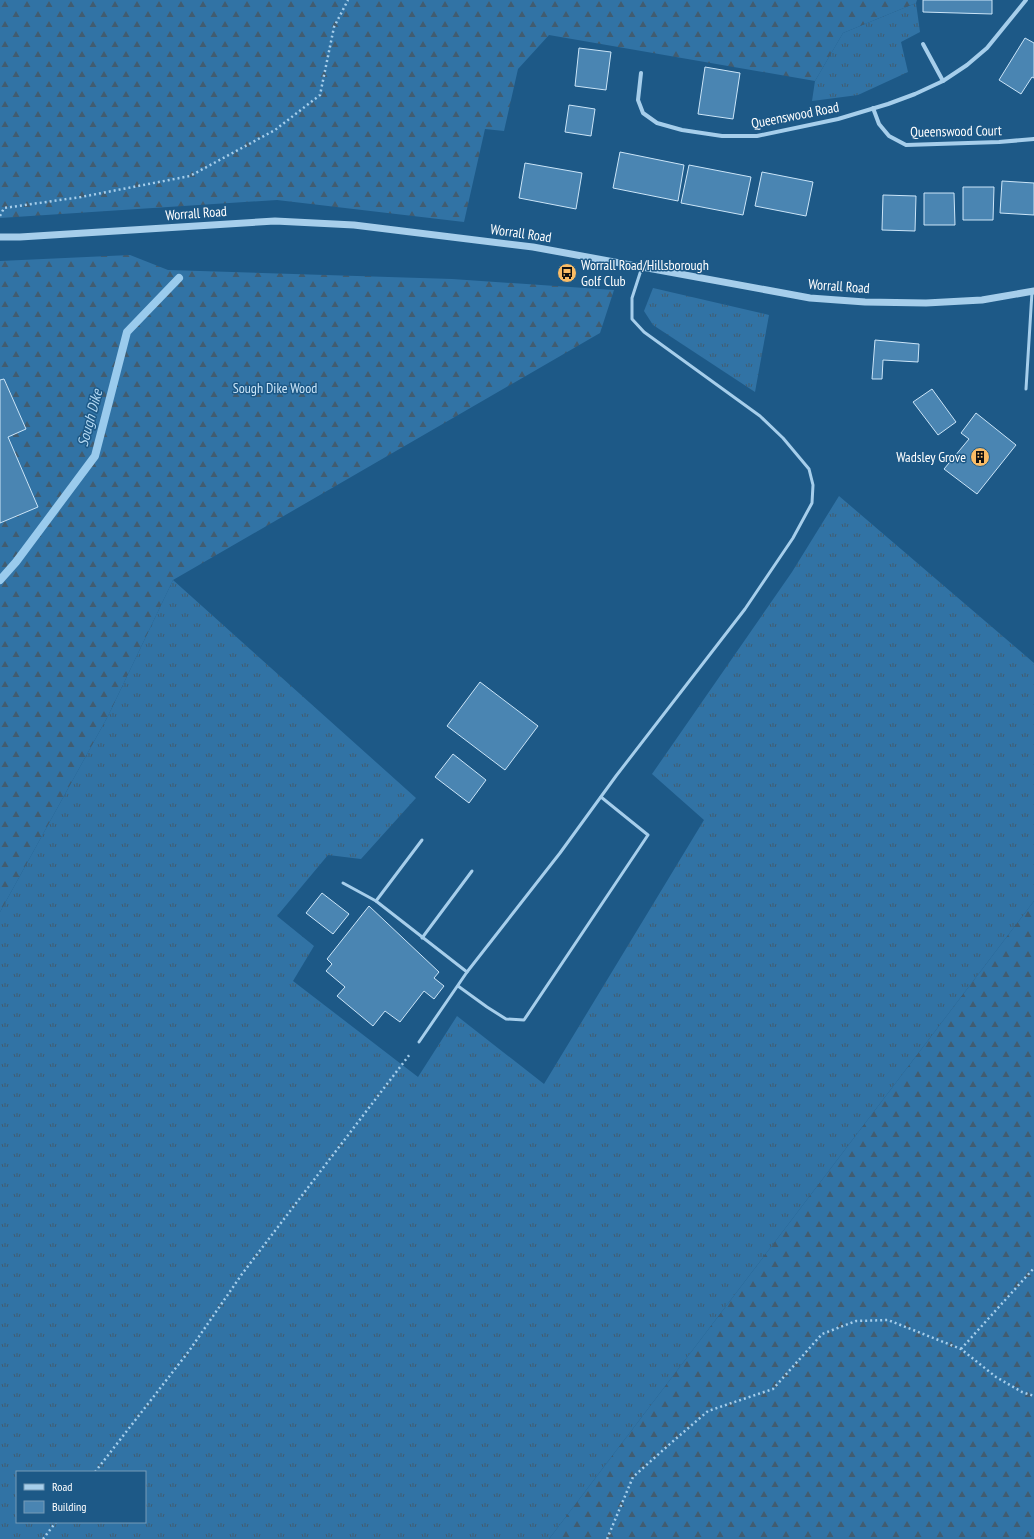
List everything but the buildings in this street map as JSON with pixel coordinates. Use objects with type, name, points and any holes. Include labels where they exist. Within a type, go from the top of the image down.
[{"type":"street","name":"Queenswood Road","points":[[641,73],[638,100],[643,113],[657,123],[682,130],[722,136],[757,136],[838,119],[915,94],[943,81],[967,65],[987,48],[1026,0]]},
{"type":"street","points":[[923,44],[943,81]]},
{"type":"street","name":"Queenswood Court","points":[[873,108],[879,124],[889,136],[906,145],[999,142],[1034,139]]},
{"type":"street","name":"Worrall Road","points":[[0,237],[275,221],[354,225],[518,245],[810,298],[865,302],[926,303],[982,300],[1033,292]]},
{"type":"lane","points":[[419,1042],[467,972],[560,853],[601,796],[745,609],[793,538],[812,503],[813,485],[809,469],[784,438],[760,416],[644,332],[632,319],[632,298],[642,267]]},
{"type":"lane","points":[[1026,389],[1033,292]]},
{"type":"lane","points":[[458,986],[506,1019],[524,1020],[648,834],[601,796]]},
{"type":"lane","points":[[376,900],[422,840]]},
{"type":"lane","points":[[422,938],[472,871]]},
{"type":"lane","points":[[343,882],[376,900],[422,938],[467,972]]},
{"type":"path","points":[[0,216],[4,208],[81,197],[190,176],[275,130],[320,95],[334,27],[348,0]]},
{"type":"path","points":[[96,1471],[188,1351],[247,1268],[419,1042]]},
{"type":"path","points":[[961,1348],[1034,1268]]},
{"type":"path","points":[[607,1539],[633,1477],[708,1411],[773,1389],[822,1334],[856,1321],[888,1320],[961,1348],[996,1377],[1022,1392],[1034,1396]]},
{"type":"path","points":[[43,1539],[55,1523]]},
{"type":"green space","points":[[0,0],[917,0],[916,3],[843,33],[815,81],[549,35],[518,69],[504,131],[485,129],[464,222],[277,200],[0,218]]},
{"type":"green space","points":[[916,3],[920,32],[901,42],[908,72],[858,95],[812,101],[815,81],[843,33]]},
{"type":"green space","name":"Sough Dike Wood","points":[[130,255],[168,270],[452,279],[614,290],[600,333],[173,580],[108,716],[0,912],[0,261]]},
{"type":"green space","points":[[653,288],[769,315],[755,392],[653,325],[644,311]]},
{"type":"green space","points":[[839,496],[1034,663],[1034,901],[549,1539],[0,1539],[0,912],[108,716],[173,580],[416,798],[361,859],[328,855],[277,916],[314,946],[293,981],[418,1077],[457,1016],[544,1084],[704,820],[652,774],[792,572]]},
{"type":"green space","points":[[1034,901],[1034,1539],[549,1539]]},
{"type":"waterway","name":"Sough Dike","points":[[0,580],[16,562],[95,456],[127,332],[179,278]]},
{"type":"place","name":"Worrall Road/Hillsborough Golf Club","points":[[567,273]]},
{"type":"place","name":"Wadsley Grove","points":[[980,457]]}]
